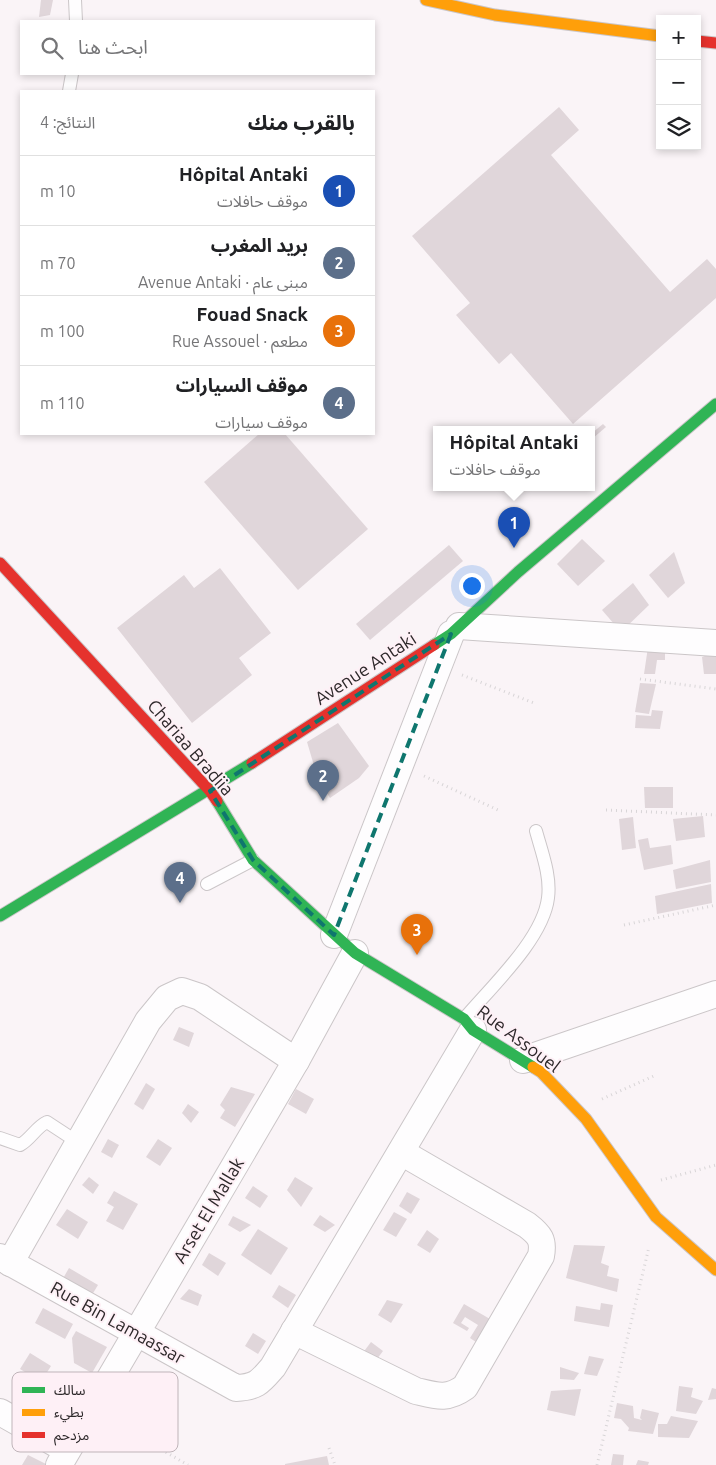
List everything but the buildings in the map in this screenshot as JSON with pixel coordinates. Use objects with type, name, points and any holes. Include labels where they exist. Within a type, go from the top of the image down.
[{"type":"street","points":[[426,0],[495,15],[656,35]]},
{"type":"street","points":[[701,41],[716,43]]},
{"type":"street","name":"Avenue Antaki","points":[[0,916],[210,791],[455,630],[716,404]]},
{"type":"street","name":"Chariaa Bradiia","points":[[0,563],[210,791],[254,860],[355,953]]},
{"type":"street","points":[[334,935],[401,765],[437,665],[455,630],[716,643]]},
{"type":"street","name":"Rue Assouel","points":[[355,953],[469,1024],[541,1072],[586,1119],[656,1218],[716,1270]]},
{"type":"street","name":"Arset El Mallak","points":[[113,1372],[296,1061],[355,953]]},
{"type":"street","points":[[5,1260],[79,1143],[148,1021],[167,998],[182,991],[200,997],[296,1061]]},
{"type":"street","points":[[523,1060],[716,994]]},
{"type":"street","points":[[401,1152],[527,1226],[540,1235],[543,1243],[541,1256],[465,1387],[453,1396],[436,1396],[416,1390],[294,1331],[401,1152],[469,1024]]},
{"type":"street","name":"Rue Bin Lamaassar","points":[[5,1260],[236,1388],[251,1387],[262,1380],[273,1367],[294,1331]]},
{"type":"street","points":[[0,1412],[12,1421]]},
{"type":"lane","points":[[75,0],[76,20]]},
{"type":"lane","points":[[69,90],[72,75]]},
{"type":"lane","points":[[469,1024],[536,934],[544,916],[548,897],[547,872],[536,831]]},
{"type":"lane","points":[[207,884],[254,860]]},
{"type":"lane","points":[[0,1138],[20,1145],[31,1138],[40,1125],[47,1122],[79,1143]]},
{"type":"path","points":[[437,665],[534,703]]},
{"type":"path","points":[[640,679],[716,690]]},
{"type":"path","points":[[401,765],[498,810]]},
{"type":"path","points":[[606,810],[716,815]]},
{"type":"path","points":[[624,925],[716,905]]},
{"type":"path","points":[[586,1119],[604,1096],[656,1075]]},
{"type":"path","points":[[634,1187],[716,1165]]},
{"type":"path","points":[[597,1465],[656,1218]]},
{"type":"path","points":[[329,1448],[335,1465]]},
{"type":"path","points":[[166,1452],[188,1465]]},
{"type":"highlighted area","points":[[451,634],[334,935],[253,860],[210,791]]},
{"type":"traffic: fast","points":[[434,645],[451,634],[518,572],[716,404]]},
{"type":"traffic: fast","points":[[0,916],[252,763]]},
{"type":"traffic: fast","points":[[217,801],[253,860],[355,953],[464,1019],[473,1030],[533,1067]]},
{"type":"traffic: slow","points":[[426,0],[495,15],[656,35]]},
{"type":"traffic: slow","points":[[533,1067],[541,1072],[586,1119],[656,1217],[716,1270]]},
{"type":"traffic: jam","points":[[701,41],[716,43]]},
{"type":"traffic: jam","points":[[0,563],[210,791],[217,801]]},
{"type":"traffic: jam","points":[[252,763],[434,645]]},
{"type":"place","name":"Hôpital Antaki","points":[[514,548]]},
{"type":"place","name":"بريد المغرب","points":[[323,801]]},
{"type":"place","name":"موقف السيارات","points":[[180,903]]},
{"type":"place","name":"Fouad Snack","points":[[417,955]]}]
